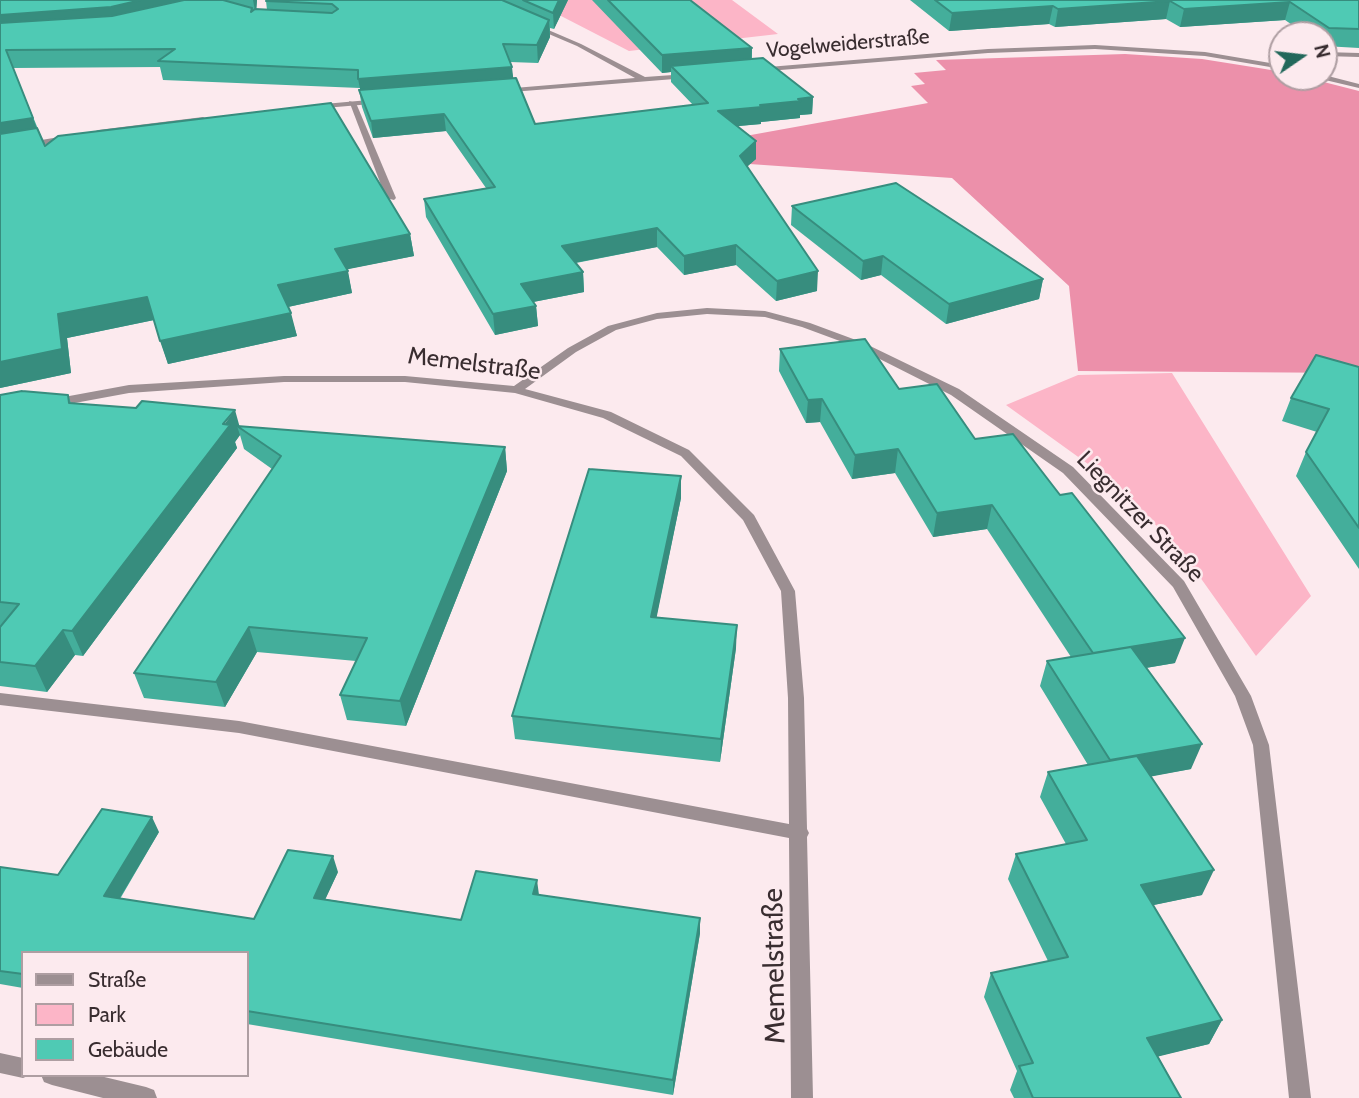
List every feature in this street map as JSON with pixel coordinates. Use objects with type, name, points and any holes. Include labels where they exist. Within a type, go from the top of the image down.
[{"type":"street","points":[[520,19],[579,45],[644,79]]},
{"type":"street","name":"Vogelweiderstraße","points":[[751,70],[988,51],[1094,47],[1205,54],[1267,63]]},
{"type":"street","points":[[1338,54],[1359,55]]},
{"type":"street","points":[[491,92],[698,75]]},
{"type":"street","points":[[1338,81],[1359,86]]},
{"type":"street","points":[[297,109],[394,100]]},
{"type":"street","points":[[352,103],[390,198]]},
{"type":"street","points":[[93,133],[215,117]]},
{"type":"street","points":[[0,150],[79,136]]},
{"type":"street","name":"Liegnitzer Straße","points":[[516,390],[572,349],[612,328],[657,316],[707,311],[765,314],[806,325],[860,345],[955,392],[1069,470],[1179,584],[1243,696],[1261,745],[1300,1098]]},
{"type":"street","name":"Memelstraße","points":[[38,406],[129,389],[284,379],[405,379],[516,390],[607,415],[685,453],[749,518],[788,591],[796,698],[800,833],[802,1098]]},
{"type":"street","points":[[0,699],[239,727],[800,833]]},
{"type":"street","points":[[0,1063],[21,1068]]},
{"type":"street","points":[[60,1077],[146,1098]]},
{"type":"green space","points":[[530,0],[732,0],[778,34],[629,51]]},
{"type":"green space","points":[[1172,373],[1311,596],[1256,656],[1185,556],[1120,487],[1006,405],[1078,375]]},
{"type":"shaded area","points":[[1125,54],[1202,59],[1268,70],[1268,91],[1338,91],[1338,86],[1359,91],[1359,373],[1078,371],[1069,286],[952,178],[706,161],[607,161],[928,103],[911,86],[925,84],[914,73],[946,70],[936,60]]},
{"type":"building","points":[[0,0],[141,0],[111,7],[0,15]]},
{"type":"building","points":[[184,0],[223,0],[252,8],[251,12],[255,9],[332,13],[338,9],[332,4],[266,1],[502,0],[549,20],[537,45],[503,44],[512,67],[358,79],[358,70],[158,61],[175,49],[6,50],[33,118],[0,123],[0,23],[112,16]]},
{"type":"building","points":[[523,0],[559,0],[553,13]]},
{"type":"building","points":[[608,0],[690,0],[752,48],[662,55]]},
{"type":"building","points":[[935,0],[1359,0],[1359,29],[1338,28],[1338,21],[1318,21],[1290,2],[1184,9],[1170,1],[952,13]]},
{"type":"building","points":[[763,58],[813,97],[798,99],[801,101],[760,105],[762,107],[718,111],[756,141],[740,156],[818,271],[777,281],[736,245],[684,256],[657,228],[562,246],[583,272],[521,284],[536,306],[493,314],[424,199],[495,187],[444,114],[371,121],[359,90],[516,78],[535,124],[708,103],[671,66]]},
{"type":"building","points":[[331,103],[410,234],[335,249],[348,271],[278,285],[291,313],[160,341],[147,297],[58,314],[62,349],[0,362],[0,134],[37,128],[45,146],[58,136]]},
{"type":"building","points":[[896,183],[1043,279],[949,304],[883,256],[863,261],[792,206]]},
{"type":"building","points":[[865,339],[899,389],[937,384],[975,439],[1013,434],[1060,495],[1072,493],[1185,638],[1093,653],[992,505],[937,513],[898,449],[855,455],[822,399],[808,400],[780,349]]},
{"type":"building","points":[[1316,355],[1359,367],[1359,528],[1306,452],[1329,409],[1291,398]]},
{"type":"building","points":[[22,391],[68,395],[69,403],[136,408],[142,401],[235,410],[223,424],[230,425],[72,631],[63,630],[35,666],[0,662],[0,627],[19,604],[0,602],[0,395]]},
{"type":"building","points":[[237,426],[505,447],[400,701],[340,695],[367,638],[249,627],[216,682],[134,673],[281,456]]},
{"type":"building","points":[[589,469],[681,476],[651,617],[737,625],[721,739],[512,716]]},
{"type":"building","points":[[1131,647],[1202,744],[1110,760],[1047,661]]},
{"type":"building","points":[[1137,756],[1214,870],[1141,885],[1222,1020],[1147,1038],[1181,1098],[1033,1098],[1019,1066],[1033,1063],[991,973],[1068,957],[1016,854],[1087,840],[1048,772]]},
{"type":"building","points":[[102,809],[152,817],[104,896],[254,919],[288,850],[333,856],[314,898],[461,920],[476,871],[537,880],[533,894],[700,918],[673,1080],[248,1011],[248,951],[21,951],[21,974],[0,971],[0,867],[58,875]]}]
